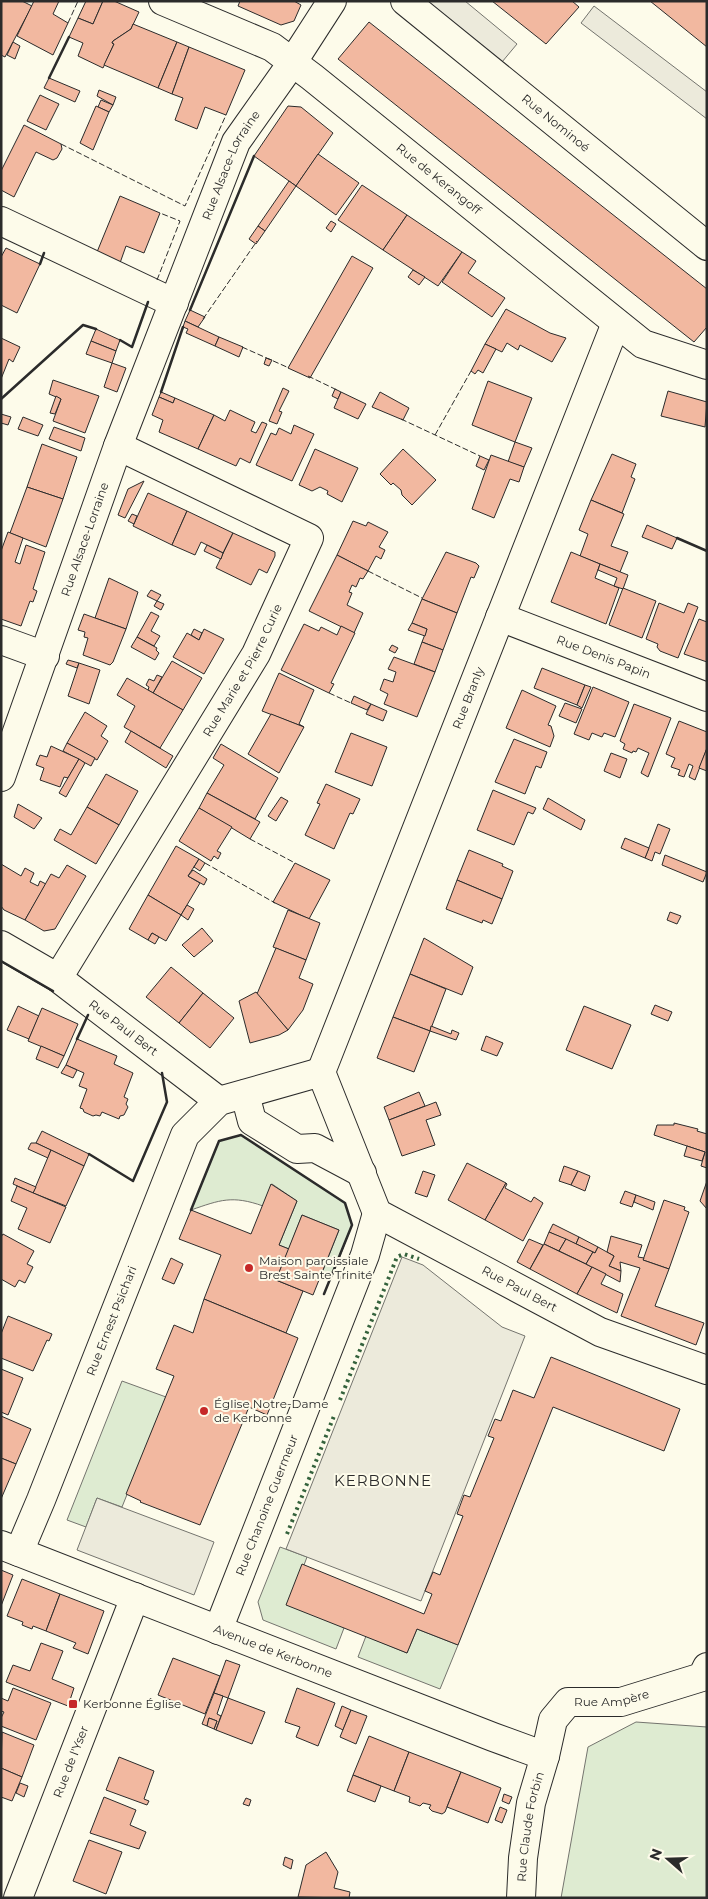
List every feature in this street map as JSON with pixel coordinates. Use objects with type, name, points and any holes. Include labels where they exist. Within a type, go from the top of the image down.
[{"type":"street","name":"Rue Alsace-Lorraine","points":[[1,777],[118,446],[236,142],[292,64],[332,1]]},
{"type":"street","name":"Rue Nominoé","points":[[405,1],[707,246]]},
{"type":"street","name":"Rue de Kerangoff","points":[[167,2],[272,48],[312,77],[644,344],[707,366]]},
{"type":"street","points":[[1,221],[174,303]]},
{"type":"street","name":"Rue Branly","points":[[320,1072],[616,323]]},
{"type":"street","name":"Rue Marie et Pierre Curie","points":[[58,978],[256,654],[309,538],[118,446]]},
{"type":"street","name":"Rue Denis Papin","points":[[500,617],[707,697]]},
{"type":"street","points":[[1,640],[45,656]]},
{"type":"street","name":"Rue Paul Bert","points":[[1,945],[58,978],[219,1102]]},
{"type":"street","points":[[219,1102],[320,1072],[377,1213]]},
{"type":"street","points":[[245,1094],[252,1121],[297,1149],[315,1148],[362,1173]]},
{"type":"street","name":"Rue Ernest Psichari","points":[[10,1548],[41,1500],[185,1134],[219,1102]]},
{"type":"street","name":"Rue Paul Bert","points":[[377,1213],[600,1332],[707,1370]]},
{"type":"street","name":"Rue Chanoine Guermeur","points":[[218,1630],[365,1255],[377,1213]]},
{"type":"street","name":"Avenue de Kerbonne","points":[[10,1548],[545,1756]]},
{"type":"street","name":"Rue de l'Yser","points":[[18,1898],[135,1597]]},
{"type":"street","name":"Rue Ampère","points":[[545,1756],[553,1720],[568,1702],[621,1702],[702,1677],[707,1667]]},
{"type":"street","name":"Rue Claude Forbin","points":[[521,1898],[523,1858],[531,1803],[545,1756]]},
{"type":"green space","points":[[241,1135],[345,1203],[352,1225],[332,1277],[322,1273],[339,1230],[302,1215],[289,1249],[279,1245],[297,1201],[272,1184],[263,1206],[243,1201],[226,1200],[191,1210],[219,1141]]},
{"type":"green space","points":[[122,1381],[166,1397],[122,1507],[97,1498],[86,1527],[67,1520]]},
{"type":"green space","points":[[280,1547],[307,1557],[304,1565],[344,1628],[336,1649],[263,1620],[258,1602]]},
{"type":"green space","points":[[417,1629],[458,1645],[440,1689],[358,1657],[366,1636],[407,1653]]},
{"type":"green space","points":[[636,1722],[707,1727],[707,1898],[561,1898],[588,1747]]},
{"type":"shaded area","points":[[427,1],[465,1],[517,44],[502,62]]},
{"type":"shaded area","points":[[594,6],[707,92],[707,119],[581,23]]},
{"type":"shaded area","points":[[402,1257],[423,1265],[502,1327],[525,1336],[421,1601],[286,1549]]},
{"type":"shaded area","points":[[97,1498],[214,1542],[194,1595],[77,1550]]},
{"type":"building","points":[[1,1],[22,1],[32,6],[5,57],[1,55]]},
{"type":"building","points":[[34,1],[59,1],[53,14],[68,23],[53,55],[17,36]]},
{"type":"building","points":[[86,1],[103,1],[93,24],[78,18]]},
{"type":"building","points":[[103,1],[114,1],[139,12],[131,29],[113,41],[112,43],[114,44],[103,68],[78,56],[83,43],[69,37],[78,18],[93,24]]},
{"type":"building","points":[[240,1],[294,1],[301,5],[294,21],[281,25],[238,6]]},
{"type":"building","points":[[492,1],[572,1],[579,7],[546,44]]},
{"type":"building","points":[[650,1],[707,1],[707,47]]},
{"type":"building","points":[[369,22],[707,289],[707,327],[694,342],[338,59]]},
{"type":"building","points":[[133,24],[177,42],[158,88],[104,65],[114,44],[112,43],[113,41],[131,29]]},
{"type":"building","points":[[13,42],[20,46],[15,59],[7,55]]},
{"type":"building","points":[[177,42],[189,47],[172,94],[158,88]]},
{"type":"building","points":[[189,47],[245,70],[226,115],[205,107],[197,129],[175,120],[183,98],[172,94]]},
{"type":"building","points":[[49,78],[80,91],[75,102],[44,88]]},
{"type":"building","points":[[99,90],[116,97],[113,105],[97,96]]},
{"type":"building","points":[[40,95],[59,104],[46,130],[27,121]]},
{"type":"building","points":[[101,100],[113,105],[109,112],[98,107]]},
{"type":"building","points":[[96,106],[109,112],[93,150],[80,143]]},
{"type":"building","points":[[288,106],[301,107],[333,133],[296,186],[254,156]]},
{"type":"building","points":[[24,125],[61,144],[62,149],[57,158],[53,160],[36,152],[14,197],[1,190],[1,171]]},
{"type":"building","points":[[318,154],[359,183],[336,215],[296,186]]},
{"type":"building","points":[[289,181],[296,186],[265,231],[258,226]]},
{"type":"building","points":[[362,185],[407,215],[383,250],[338,220]]},
{"type":"building","points":[[120,196],[160,213],[144,253],[126,246],[120,263],[97,252]]},
{"type":"building","points":[[407,215],[462,252],[438,286],[383,250]]},
{"type":"building","points":[[331,221],[336,224],[331,232],[326,228]]},
{"type":"building","points":[[258,226],[265,231],[256,244],[249,239]]},
{"type":"building","points":[[6,248],[40,264],[17,313],[1,305],[1,257]]},
{"type":"building","points":[[462,252],[476,261],[468,273],[505,298],[492,317],[442,282]]},
{"type":"building","points":[[352,256],[373,268],[310,378],[288,368]]},
{"type":"building","points":[[413,270],[425,277],[419,285],[408,277]]},
{"type":"building","points":[[506,309],[550,333],[566,338],[552,362],[520,345],[518,350],[507,343],[502,352],[485,344]]},
{"type":"building","points":[[190,310],[205,317],[198,327],[185,321]]},
{"type":"building","points":[[185,321],[219,337],[215,346],[186,333],[188,329],[183,327]]},
{"type":"building","points":[[96,329],[120,340],[116,351],[91,341]]},
{"type":"building","points":[[219,337],[243,347],[239,357],[215,346]]},
{"type":"building","points":[[1,338],[20,347],[13,362],[9,359],[1,379]]},
{"type":"building","points":[[91,341],[116,351],[112,363],[86,354]]},
{"type":"building","points":[[485,344],[496,349],[483,373],[478,370],[475,374],[471,371]]},
{"type":"building","points":[[266,358],[272,360],[269,366],[264,364]]},
{"type":"building","points":[[112,363],[126,368],[117,392],[104,387]]},
{"type":"building","points":[[53,380],[99,396],[85,433],[53,421],[61,399],[49,394]]},
{"type":"building","points":[[488,381],[532,398],[515,442],[472,425]]},
{"type":"building","points":[[283,388],[289,391],[279,411],[282,412],[277,424],[269,421]]},
{"type":"building","points":[[335,389],[341,392],[338,399],[332,396]]},
{"type":"building","points":[[668,391],[707,402],[705,427],[661,416]]},
{"type":"building","points":[[161,392],[175,398],[173,403],[159,397]]},
{"type":"building","points":[[341,392],[366,404],[358,419],[334,408]]},
{"type":"building","points":[[380,392],[409,408],[403,420],[372,407]]},
{"type":"building","points":[[56,396],[61,399],[55,414],[50,413]]},
{"type":"building","points":[[159,397],[173,403],[175,398],[214,415],[198,449],[159,432],[163,420],[152,415]]},
{"type":"building","points":[[230,410],[255,422],[251,431],[256,433],[262,422],[267,424],[250,463],[240,458],[236,466],[198,449],[214,415],[225,421]]},
{"type":"building","points":[[1,414],[11,417],[8,425],[1,423]]},
{"type":"building","points":[[23,417],[43,425],[38,436],[18,429]]},
{"type":"building","points":[[294,425],[314,434],[292,481],[256,465],[271,433],[276,435],[279,428],[291,434]]},
{"type":"building","points":[[54,427],[85,438],[81,451],[49,439]]},
{"type":"building","points":[[515,442],[532,448],[524,467],[508,462]]},
{"type":"building","points":[[42,444],[77,457],[63,499],[27,487]]},
{"type":"building","points":[[315,449],[358,468],[342,502],[327,494],[328,491],[320,487],[312,491],[299,485]]},
{"type":"building","points":[[403,449],[436,480],[412,505],[402,495],[401,490],[393,483],[391,485],[380,474]]},
{"type":"building","points":[[612,454],[636,464],[631,477],[635,479],[622,513],[591,500]]},
{"type":"building","points":[[491,455],[524,467],[519,482],[510,479],[494,518],[472,509]]},
{"type":"building","points":[[480,456],[489,460],[484,470],[476,466]]},
{"type":"building","points":[[144,481],[125,518],[118,515],[128,489]]},
{"type":"building","points":[[27,487],[63,499],[46,547],[10,533]]},
{"type":"building","points":[[148,493],[187,511],[172,545],[133,526]]},
{"type":"building","points":[[591,500],[624,514],[611,546],[628,552],[620,572],[580,556],[588,534],[579,530]]},
{"type":"building","points":[[187,511],[233,533],[223,553],[201,542],[195,555],[172,545]]},
{"type":"building","points":[[132,514],[137,516],[134,524],[128,521]]},
{"type":"building","points":[[353,521],[366,526],[368,522],[388,532],[379,547],[385,550],[381,559],[376,556],[368,571],[337,555]]},
{"type":"building","points":[[647,525],[677,538],[672,549],[642,537]]},
{"type":"building","points":[[8,532],[23,538],[15,562],[20,564],[26,545],[45,552],[33,589],[37,591],[33,602],[30,601],[21,626],[1,619],[1,551]]},
{"type":"building","points":[[233,533],[275,552],[267,573],[259,569],[251,585],[216,568]]},
{"type":"building","points":[[207,545],[223,553],[221,559],[204,551]]},
{"type":"building","points":[[446,552],[476,563],[479,566],[474,578],[471,577],[457,613],[422,599]]},
{"type":"building","points":[[571,552],[600,564],[595,578],[619,588],[606,624],[551,602]]},
{"type":"building","points":[[337,555],[368,571],[363,579],[360,578],[356,587],[352,585],[349,592],[352,593],[347,605],[363,613],[354,633],[309,611]]},
{"type":"building","points":[[600,564],[628,575],[623,589],[614,586],[617,578],[598,570]]},
{"type":"building","points":[[109,578],[138,592],[126,629],[95,618]]},
{"type":"building","points":[[623,588],[656,601],[642,638],[609,625]]},
{"type":"building","points":[[151,590],[161,595],[157,601],[147,596]]},
{"type":"building","points":[[422,599],[457,613],[443,650],[422,642],[427,629],[412,623]]},
{"type":"building","points":[[157,601],[164,604],[161,610],[154,606]]},
{"type":"building","points":[[659,603],[684,613],[688,603],[698,607],[678,658],[660,651],[657,647],[658,644],[646,639]]},
{"type":"building","points":[[151,612],[159,616],[151,631],[160,636],[154,646],[137,637]]},
{"type":"building","points":[[84,614],[126,629],[113,662],[110,665],[83,655],[88,638],[84,637],[85,632],[78,630]]},
{"type":"building","points":[[699,619],[707,622],[707,662],[684,654]]},
{"type":"building","points":[[412,623],[427,629],[425,636],[408,630]]},
{"type":"building","points":[[304,624],[319,631],[321,627],[337,635],[341,626],[355,633],[331,683],[334,684],[329,693],[281,670]]},
{"type":"building","points":[[194,629],[202,633],[199,640],[191,635]]},
{"type":"building","points":[[204,629],[224,639],[204,674],[173,657],[187,633],[199,640]]},
{"type":"building","points":[[137,637],[157,648],[156,650],[159,653],[155,660],[131,647]]},
{"type":"building","points":[[422,642],[443,650],[435,672],[414,664]]},
{"type":"building","points":[[392,645],[398,648],[395,653],[389,650]]},
{"type":"building","points":[[394,657],[435,672],[417,717],[384,704],[388,694],[380,690],[384,679],[393,682],[396,672],[388,669]]},
{"type":"building","points":[[68,660],[79,663],[77,668],[66,664]]},
{"type":"building","points":[[172,661],[202,678],[183,710],[153,693]]},
{"type":"building","points":[[79,663],[100,670],[89,704],[68,696]]},
{"type":"building","points":[[542,668],[585,685],[577,705],[534,688]]},
{"type":"building","points":[[279,673],[314,690],[299,724],[304,727],[262,711]]},
{"type":"building","points":[[157,675],[162,677],[153,693],[148,690],[149,687],[146,685],[149,679],[154,681]]},
{"type":"building","points":[[127,678],[183,710],[160,748],[124,727],[135,706],[117,695]]},
{"type":"building","points":[[585,685],[591,687],[582,708],[577,705]]},
{"type":"building","points":[[593,687],[629,702],[615,737],[604,733],[602,737],[592,733],[589,740],[574,734]]},
{"type":"building","points":[[522,690],[556,706],[548,725],[551,726],[554,736],[550,747],[506,728]]},
{"type":"building","points":[[354,696],[371,704],[367,710],[351,703]]},
{"type":"building","points":[[565,703],[582,709],[576,723],[559,716]]},
{"type":"building","points":[[371,704],[387,711],[383,721],[366,714]]},
{"type":"building","points":[[634,704],[671,718],[648,777],[641,773],[649,753],[638,748],[636,752],[633,751],[632,753],[623,749],[625,744],[620,741]]},
{"type":"building","points":[[85,712],[107,726],[101,736],[108,741],[97,760],[67,743]]},
{"type":"building","points":[[271,714],[304,727],[279,773],[248,754]]},
{"type":"building","points":[[679,721],[707,732],[707,748],[695,780],[689,777],[693,766],[689,764],[684,777],[678,775],[680,770],[671,767],[675,758],[666,754]]},
{"type":"building","points":[[131,731],[173,756],[166,768],[125,742]]},
{"type":"building","points":[[351,733],[387,747],[372,786],[335,772]]},
{"type":"building","points":[[514,739],[547,752],[541,768],[536,766],[525,794],[495,782]]},
{"type":"building","points":[[67,743],[95,758],[91,766],[63,751]]},
{"type":"building","points":[[221,744],[278,778],[255,819],[207,793],[224,765],[213,758]]},
{"type":"building","points":[[51,746],[79,759],[68,778],[64,777],[60,787],[40,780],[44,768],[36,765],[40,755],[47,757]]},
{"type":"building","points":[[707,748],[707,771],[699,768]]},
{"type":"building","points":[[611,753],[627,759],[620,778],[604,771]]},
{"type":"building","points":[[79,759],[85,763],[66,797],[59,793]]},
{"type":"building","points":[[106,774],[138,791],[119,825],[87,807]]},
{"type":"building","points":[[326,784],[360,799],[353,814],[350,813],[334,849],[305,835],[320,804],[317,803]]},
{"type":"building","points":[[493,790],[536,808],[533,814],[528,812],[514,845],[477,830]]},
{"type":"building","points":[[207,793],[260,822],[250,839],[199,808]]},
{"type":"building","points":[[281,797],[288,801],[276,821],[268,816]]},
{"type":"building","points":[[548,798],[585,820],[581,830],[543,809]]},
{"type":"building","points":[[18,804],[42,818],[34,829],[14,817]]},
{"type":"building","points":[[87,807],[119,825],[96,864],[54,840],[60,829],[71,835]]},
{"type":"building","points":[[199,808],[232,827],[217,851],[221,853],[218,859],[214,856],[211,861],[179,841]]},
{"type":"building","points":[[658,824],[670,829],[660,854],[655,852],[652,861],[645,858]]},
{"type":"building","points":[[625,838],[649,848],[645,858],[621,848]]},
{"type":"building","points":[[176,846],[199,859],[188,876],[200,883],[181,915],[148,895]]},
{"type":"building","points":[[469,850],[503,864],[502,866],[513,871],[502,899],[457,880]]},
{"type":"building","points":[[665,855],[707,872],[703,882],[662,865]]},
{"type":"building","points":[[199,859],[205,863],[200,871],[194,867]]},
{"type":"building","points":[[295,863],[330,880],[309,919],[273,902]]},
{"type":"building","points":[[1,864],[21,876],[25,868],[34,873],[30,882],[38,886],[40,881],[46,884],[25,920],[4,910],[1,906]]},
{"type":"building","points":[[67,865],[86,876],[55,929],[44,931],[25,920],[51,874],[59,878]]},
{"type":"building","points":[[193,870],[207,879],[204,885],[188,876]]},
{"type":"building","points":[[457,880],[502,899],[492,924],[483,920],[482,923],[446,909]]},
{"type":"building","points":[[148,895],[181,915],[166,941],[152,933],[148,940],[129,929]]},
{"type":"building","points":[[187,905],[194,909],[188,920],[181,915]]},
{"type":"building","points":[[288,910],[320,923],[306,960],[273,947]]},
{"type":"building","points":[[670,912],[681,916],[677,924],[667,920]]},
{"type":"building","points":[[202,928],[213,941],[194,957],[182,945]]},
{"type":"building","points":[[152,933],[159,937],[155,944],[148,940]]},
{"type":"building","points":[[424,938],[473,967],[462,995],[410,974]]},
{"type":"building","points":[[276,948],[306,960],[299,978],[313,984],[303,1010],[288,1030],[257,994]]},
{"type":"building","points":[[171,967],[203,993],[179,1023],[146,997]]},
{"type":"building","points":[[410,974],[446,989],[430,1031],[393,1017]]},
{"type":"building","points":[[256,992],[288,1030],[279,1035],[250,1043],[239,1001]]},
{"type":"building","points":[[203,993],[234,1018],[210,1048],[179,1023]]},
{"type":"building","points":[[655,1005],[672,1012],[668,1021],[651,1014]]},
{"type":"building","points":[[18,1006],[39,1016],[29,1039],[7,1030]]},
{"type":"building","points":[[584,1006],[631,1025],[612,1069],[566,1050]]},
{"type":"building","points":[[42,1008],[78,1024],[64,1056],[28,1041]]},
{"type":"building","points":[[393,1017],[430,1031],[414,1072],[377,1058]]},
{"type":"building","points":[[431,1026],[451,1034],[452,1030],[459,1033],[456,1040],[430,1031]]},
{"type":"building","points":[[486,1036],[503,1043],[497,1056],[481,1050]]},
{"type":"building","points":[[77,1039],[117,1056],[114,1064],[133,1073],[124,1097],[128,1099],[126,1104],[128,1107],[124,1115],[120,1116],[119,1119],[102,1112],[100,1116],[93,1116],[80,1108],[87,1089],[79,1086],[84,1073],[66,1065]]},
{"type":"building","points":[[41,1046],[64,1056],[58,1068],[36,1059]]},
{"type":"building","points":[[66,1065],[77,1070],[73,1078],[61,1073]]},
{"type":"building","points":[[419,1092],[425,1106],[389,1120],[384,1107]]},
{"type":"building","points":[[436,1102],[441,1115],[426,1120],[435,1145],[402,1156],[389,1120]]},
{"type":"building","points":[[674,1123],[698,1129],[697,1131],[707,1134],[707,1168],[701,1166],[705,1152],[654,1135],[657,1125],[674,1125]]},
{"type":"building","points":[[42,1131],[89,1154],[84,1166],[36,1143]]},
{"type":"building","points":[[31,1143],[36,1143],[51,1150],[48,1158],[28,1149]]},
{"type":"building","points":[[687,1146],[705,1152],[702,1161],[684,1156]]},
{"type":"building","points":[[51,1150],[84,1166],[66,1206],[33,1193]]},
{"type":"building","points":[[467,1163],[506,1183],[485,1220],[448,1200]]},
{"type":"building","points":[[564,1166],[578,1171],[571,1185],[559,1181]]},
{"type":"building","points":[[423,1171],[435,1175],[427,1197],[415,1193]]},
{"type":"building","points":[[578,1171],[590,1176],[585,1191],[571,1185]]},
{"type":"building","points":[[15,1178],[36,1187],[33,1193],[13,1184]]},
{"type":"building","points":[[707,1181],[707,1209],[700,1201]]},
{"type":"building","points":[[506,1183],[505,1188],[531,1202],[534,1197],[543,1203],[523,1241],[485,1220]]},
{"type":"building","name":"Maison paroissiale Brest Sainte Trinité","points":[[271,1184],[297,1201],[279,1245],[289,1249],[276,1280],[303,1291],[286,1333],[204,1299],[221,1255],[179,1239],[191,1210],[251,1234]]},
{"type":"building","points":[[17,1186],[66,1207],[50,1243],[18,1229],[27,1208],[11,1201]]},
{"type":"building","points":[[625,1191],[636,1195],[632,1207],[620,1203]]},
{"type":"building","points":[[636,1195],[655,1202],[653,1210],[634,1202]]},
{"type":"building","points":[[664,1200],[685,1207],[684,1210],[689,1212],[669,1269],[643,1260]]},
{"type":"building","points":[[302,1215],[339,1230],[313,1295],[276,1280]]},
{"type":"building","points":[[553,1224],[579,1237],[576,1244],[549,1232]]},
{"type":"building","points":[[549,1232],[566,1239],[559,1251],[544,1244]]},
{"type":"building","points":[[3,1234],[34,1251],[27,1264],[33,1267],[25,1283],[19,1280],[15,1287],[1,1279],[1,1237]]},
{"type":"building","points":[[611,1236],[642,1245],[638,1257],[669,1269],[655,1306],[704,1323],[696,1345],[621,1316],[640,1268],[620,1262],[621,1271],[609,1266],[614,1256],[607,1252]]},
{"type":"building","points":[[579,1237],[598,1247],[595,1253],[576,1244]]},
{"type":"building","points":[[529,1239],[543,1245],[530,1269],[517,1262]]},
{"type":"building","points":[[566,1239],[593,1252],[586,1264],[559,1251]]},
{"type":"building","points":[[544,1244],[592,1267],[577,1294],[530,1269]]},
{"type":"building","points":[[598,1247],[614,1256],[609,1266],[621,1271],[620,1282],[586,1264]]},
{"type":"building","points":[[171,1258],[183,1264],[174,1284],[162,1279]]},
{"type":"building","points":[[592,1267],[606,1274],[601,1284],[623,1294],[617,1313],[577,1294]]},
{"type":"building","name":"Église Notre-Dame de Kerbonne","points":[[204,1299],[298,1338],[267,1415],[249,1407],[200,1525],[140,1502],[126,1494],[174,1376],[156,1369],[174,1325],[193,1333]]},
{"type":"building","points":[[8,1316],[52,1334],[49,1341],[47,1340],[33,1371],[1,1358],[1,1334]]},
{"type":"building","points":[[551,1357],[680,1409],[664,1451],[553,1407],[458,1645],[417,1629],[407,1653],[286,1605],[302,1564],[424,1614],[432,1594],[425,1591],[433,1572],[440,1575],[463,1516],[457,1514],[464,1495],[470,1497],[494,1438],[488,1436],[495,1419],[501,1421],[513,1390],[534,1398]]},
{"type":"building","points":[[1,1369],[23,1378],[8,1415],[1,1412]]},
{"type":"building","points":[[1,1416],[31,1429],[16,1464],[1,1458]]},
{"type":"building","points":[[1,1458],[16,1464],[1,1499]]},
{"type":"building","points":[[1,1570],[13,1575],[1,1606]]},
{"type":"building","points":[[22,1579],[60,1594],[46,1631],[33,1626],[32,1629],[22,1625],[23,1622],[7,1616]]},
{"type":"building","points":[[60,1594],[104,1611],[88,1654],[73,1648],[76,1643],[46,1631]]},
{"type":"building","points":[[41,1643],[63,1651],[52,1679],[74,1688],[68,1706],[6,1682],[13,1665],[30,1671]]},
{"type":"building","points":[[173,1658],[220,1676],[205,1714],[158,1695]]},
{"type":"building","points":[[226,1660],[240,1665],[228,1698],[214,1693]]},
{"type":"building","points":[[13,1688],[51,1703],[36,1740],[1,1726],[1,1718],[4,1712],[1,1711],[1,1698],[8,1701]]},
{"type":"building","points":[[297,1688],[335,1703],[318,1746],[296,1737],[300,1727],[285,1722]]},
{"type":"building","points":[[214,1693],[223,1696],[217,1714],[221,1716],[216,1730],[214,1729],[217,1721],[209,1718],[207,1726],[202,1724]]},
{"type":"building","points":[[228,1698],[265,1712],[252,1744],[216,1730]]},
{"type":"building","points":[[342,1706],[351,1710],[343,1730],[335,1726]]},
{"type":"building","points":[[351,1710],[367,1716],[356,1744],[340,1737]]},
{"type":"building","points":[[209,1718],[217,1721],[214,1729],[207,1726]]},
{"type":"building","points":[[2,1732],[34,1745],[22,1777],[1,1768]]},
{"type":"building","points":[[369,1736],[409,1752],[394,1791],[353,1775]]},
{"type":"building","points":[[409,1752],[461,1772],[445,1812],[442,1814],[432,1811],[429,1808],[431,1805],[423,1803],[420,1806],[409,1802],[410,1797],[394,1791]]},
{"type":"building","points":[[119,1757],[154,1771],[144,1799],[149,1801],[147,1805],[106,1790]]},
{"type":"building","points":[[1,1768],[22,1777],[12,1801],[1,1797]]},
{"type":"building","points":[[461,1772],[501,1788],[488,1823],[447,1807]]},
{"type":"building","points":[[353,1775],[381,1786],[375,1802],[347,1791]]},
{"type":"building","points":[[20,1783],[28,1786],[24,1797],[16,1793]]},
{"type":"building","points":[[504,1794],[512,1797],[509,1804],[502,1801]]},
{"type":"building","points":[[104,1797],[136,1810],[130,1825],[146,1832],[139,1849],[90,1833]]},
{"type":"building","points":[[246,1798],[251,1800],[249,1806],[243,1804]]},
{"type":"building","points":[[500,1807],[507,1810],[502,1823],[495,1820]]},
{"type":"building","points":[[89,1840],[122,1852],[106,1894],[73,1881]]},
{"type":"building","points":[[326,1852],[338,1872],[334,1888],[350,1892],[349,1898],[298,1897],[306,1865]]},
{"type":"building","points":[[285,1857],[293,1860],[291,1869],[283,1865]]},
{"type":"hedge","points":[[340,1400],[397,1257],[404,1254],[419,1259]]},
{"type":"hedge","points":[[287,1534],[334,1416]]},
{"type":"fence","points":[[68,23],[78,1]]},
{"type":"fence","points":[[61,144],[185,206],[226,115]]},
{"type":"fence","points":[[157,280],[180,221],[160,213]]},
{"type":"fence","points":[[203,319],[257,241]]},
{"type":"fence","points":[[242,347],[289,368]]},
{"type":"fence","points":[[435,435],[471,371]]},
{"type":"fence","points":[[308,376],[337,390]]},
{"type":"fence","points":[[401,419],[480,456]]},
{"type":"fence","points":[[368,571],[422,598]]},
{"type":"fence","points":[[329,693],[351,703]]},
{"type":"fence","points":[[250,839],[295,863]]},
{"type":"fence","points":[[205,863],[275,903]]},
{"type":"wall","points":[[49,78],[69,37]]},
{"type":"wall","points":[[190,310],[254,156]]},
{"type":"wall","points":[[40,264],[44,253]]},
{"type":"wall","points":[[120,340],[132,347],[148,302]]},
{"type":"wall","points":[[1,399],[83,325],[96,329]]},
{"type":"wall","points":[[161,392],[183,327]]},
{"type":"wall","points":[[677,538],[707,551]]},
{"type":"wall","points":[[1,961],[53,991]]},
{"type":"wall","points":[[77,1039],[88,1015]]},
{"type":"wall","points":[[89,1154],[133,1181],[167,1102],[162,1073]]},
{"type":"wall","points":[[191,1210],[219,1141],[241,1135],[345,1203],[352,1225],[324,1294]]},
{"type":"place","name":"Maison paroissiale Brest Sainte Trinité","points":[[249,1268]]},
{"type":"place","name":"Église Notre-Dame de Kerbonne","points":[[204,1411]]},
{"type":"place","name":"Kerbonne Église","points":[[73,1704]]},
{"type":"district","name":"KERBONNE","points":[[383,1481]]}]
